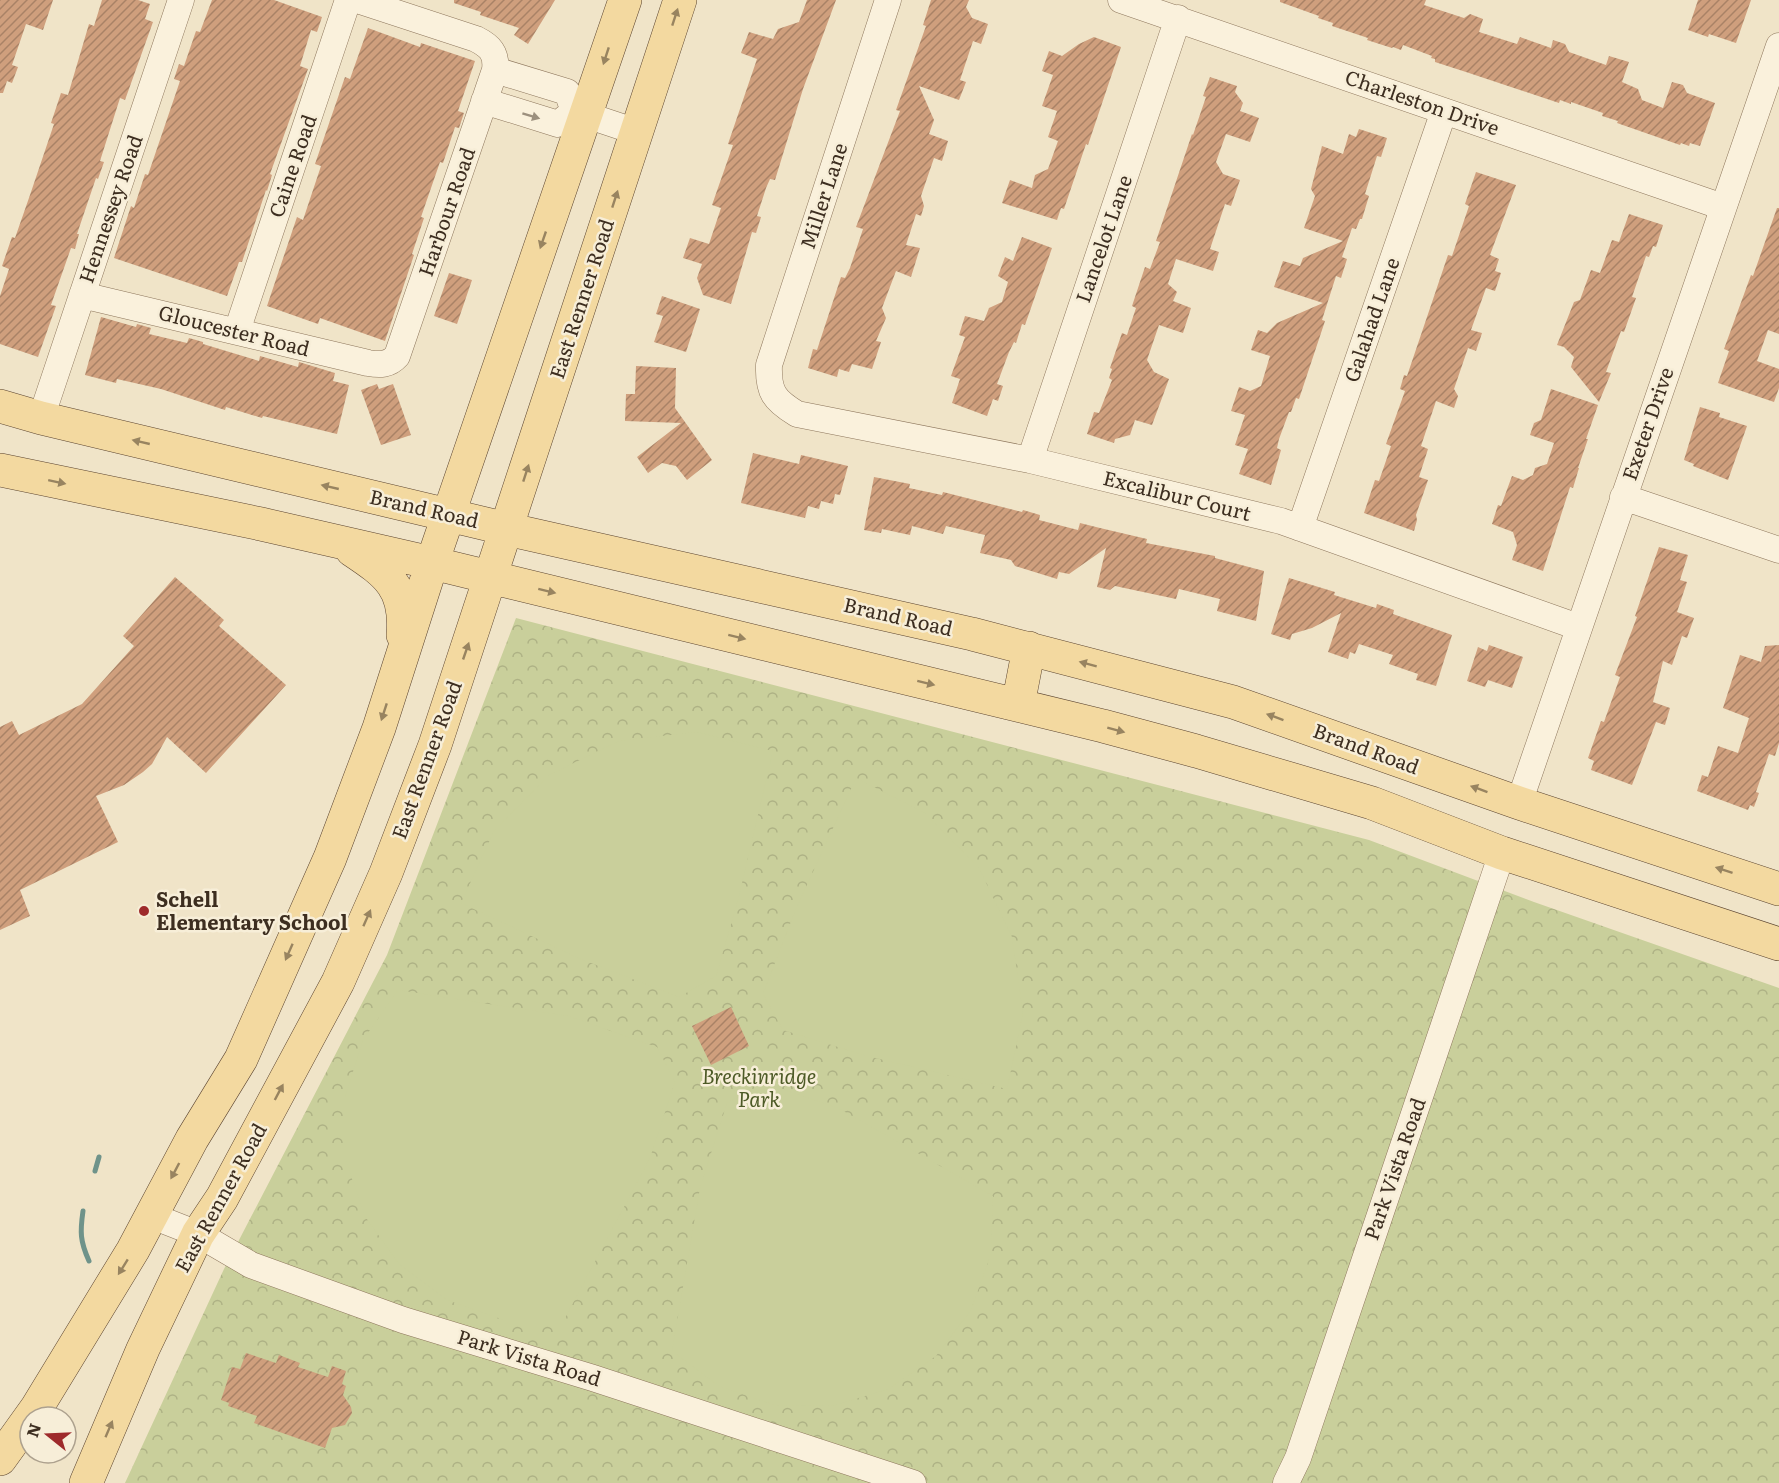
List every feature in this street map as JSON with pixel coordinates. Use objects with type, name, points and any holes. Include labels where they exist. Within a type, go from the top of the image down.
[{"type":"main road","points":[[0,1459],[36,1408],[133,1250],[192,1138],[242,1059],[330,858],[379,728],[580,113],[625,0]]},
{"type":"main road","name":"East Renner Road","points":[[86,1483],[143,1349],[198,1233],[222,1198],[338,982],[386,873],[435,744],[681,0]]},
{"type":"main road","name":"Brand Road","points":[[0,406],[507,529],[972,634],[1233,702],[1519,803],[1779,889]]},
{"type":"main road","points":[[0,470],[432,563],[1018,705],[1196,751],[1372,803],[1502,853],[1779,944]]},
{"type":"main road","points":[[340,542],[380,569],[399,593],[404,619],[402,656]]},
{"type":"main road","points":[[1018,705],[1029,648]]},
{"type":"main road","points":[[1502,853],[1519,803]]},
{"type":"street","name":"Hennessey Road","points":[[42,418],[181,0]]},
{"type":"street","name":"Caine Road","points":[[237,331],[348,0]]},
{"type":"street","points":[[357,0],[476,39],[492,48],[495,62],[567,92],[580,113],[637,132]]},
{"type":"street","name":"Miller Lane","points":[[772,393],[768,378],[769,365],[888,0]]},
{"type":"street","name":"Charleston Drive","points":[[1121,0],[1723,207]]},
{"type":"street","name":"Lancelot Lane","points":[[1030,460],[1178,18]]},
{"type":"street","name":"Exeter Drive","points":[[1519,803],[1779,46]]},
{"type":"street","name":"Harbour Road","points":[[386,364],[398,356],[495,62]]},
{"type":"street","points":[[484,101],[558,124],[580,113]]},
{"type":"street","name":"Galahad Lane","points":[[1300,528],[1444,111]]},
{"type":"street","name":"Gloucester Road","points":[[82,295],[368,363],[386,364]]},
{"type":"street","name":"Excalibur Court","points":[[772,393],[781,404],[797,414],[1030,460],[1281,521],[1578,627]]},
{"type":"street","points":[[1623,497],[1779,550]]},
{"type":"street","name":"Park Vista Road","points":[[1286,1483],[1298,1458],[1502,853]]},
{"type":"street","name":"Park Vista Road","points":[[152,1216],[198,1233],[251,1265],[403,1320],[593,1378],[914,1483]]},
{"type":"green space","name":"Breckinridge Park","points":[[516,618],[1369,840],[1534,902],[1779,988],[1779,1483],[125,1483],[224,1269],[387,955]]},
{"type":"green space","points":[[697,732],[773,751],[738,900],[716,976],[679,997],[578,958],[461,903],[494,831],[549,775],[619,741]]},
{"type":"green space","points":[[856,778],[925,813],[979,868],[1012,937],[1023,1013],[1007,1089],[867,1056],[783,1030],[763,994],[795,911]]},
{"type":"green space","points":[[398,990],[568,1016],[657,1047],[675,1082],[650,1158],[564,1320],[504,1320],[447,1300],[399,1264],[364,1215],[345,1158],[345,1097],[363,1040]]},
{"type":"green space","points":[[764,1083],[838,1108],[993,1196],[991,1254],[971,1310],[936,1356],[888,1389],[832,1406],[774,1405],[719,1386],[672,1351],[700,1188],[727,1103]]},
{"type":"building","points":[[0,0],[53,0],[43,30],[26,24],[12,65],[18,67],[12,83],[7,81],[3,93],[0,93]]},
{"type":"building","points":[[102,0],[138,0],[150,4],[145,19],[153,22],[125,100],[120,98],[100,161],[104,162],[98,179],[96,178],[77,234],[79,234],[75,249],[71,248],[51,305],[56,306],[38,357],[0,344],[0,296],[9,269],[2,266],[12,237],[15,238],[30,195],[54,124],[51,123],[61,93],[68,95],[89,24],[94,26]]},
{"type":"building","points":[[212,0],[274,0],[322,17],[317,32],[311,30],[300,66],[308,69],[270,174],[272,175],[267,191],[242,262],[239,262],[227,296],[114,258],[131,206],[134,208],[145,174],[148,175],[180,81],[174,79],[179,64],[184,66],[196,31],[200,32]]},
{"type":"building","points":[[454,0],[555,0],[528,44],[514,35],[519,28],[480,15],[481,12],[454,3]]},
{"type":"building","points":[[807,0],[836,0],[803,89],[775,180],[770,179],[766,188],[757,216],[761,217],[756,233],[752,232],[731,304],[703,295],[697,278],[702,264],[683,258],[690,238],[709,244],[721,208],[712,205],[733,145],[728,144],[757,59],[741,53],[749,32],[773,39],[778,29],[799,22]]},
{"type":"building","points":[[931,0],[969,0],[966,7],[972,18],[988,24],[981,44],[973,41],[960,80],[966,82],[959,100],[919,86],[934,120],[929,134],[948,141],[942,161],[934,158],[921,196],[924,206],[921,216],[916,214],[906,245],[920,248],[911,277],[896,271],[882,308],[886,318],[876,341],[881,342],[872,369],[852,364],[849,372],[839,369],[837,377],[808,368],[813,349],[817,350],[841,277],[845,278],[850,268],[863,229],[856,227],[900,111],[896,110],[926,26],[923,25]]},
{"type":"building","points":[[1280,0],[1426,0],[1424,5],[1464,18],[1470,14],[1483,19],[1479,32],[1517,44],[1520,37],[1551,48],[1553,40],[1565,44],[1569,52],[1606,65],[1609,56],[1629,62],[1622,82],[1638,89],[1642,100],[1663,108],[1672,82],[1683,85],[1687,93],[1715,103],[1700,146],[1690,143],[1689,146],[1681,143],[1680,145],[1617,123],[1618,121],[1602,116],[1603,113],[1571,102],[1571,104],[1560,100],[1559,103],[1435,62],[1432,56],[1403,45],[1401,50],[1367,40],[1368,38],[1332,26],[1333,23],[1318,18],[1319,16],[1280,2]]},
{"type":"building","points":[[1698,0],[1751,0],[1736,43],[1688,30]]},
{"type":"building","points":[[368,28],[420,47],[421,43],[475,61],[458,111],[464,113],[459,128],[455,127],[443,163],[440,162],[421,217],[424,218],[412,254],[414,255],[385,341],[320,318],[318,324],[267,306],[297,217],[303,220],[321,166],[315,164],[345,77],[350,79]]},
{"type":"building","points":[[1094,37],[1121,47],[1064,209],[1061,208],[1057,220],[1002,203],[1010,180],[1032,188],[1035,175],[1048,169],[1058,141],[1048,137],[1057,111],[1042,106],[1053,75],[1042,71],[1049,51],[1062,56]]},
{"type":"building","points":[[1210,77],[1237,86],[1235,92],[1243,103],[1240,111],[1259,118],[1250,142],[1226,134],[1216,162],[1223,174],[1240,180],[1231,206],[1225,204],[1210,249],[1219,252],[1213,271],[1176,259],[1168,284],[1177,292],[1173,301],[1191,308],[1183,333],[1159,325],[1147,360],[1154,372],[1169,379],[1152,425],[1135,420],[1130,435],[1115,439],[1114,443],[1087,434],[1094,412],[1099,413],[1112,380],[1109,378],[1112,369],[1110,368],[1122,333],[1127,335],[1136,308],[1132,306],[1145,267],[1150,269],[1160,242],[1156,241],[1206,97],[1203,96]]},
{"type":"building","points":[[1359,129],[1387,138],[1381,157],[1377,156],[1365,194],[1369,196],[1362,219],[1356,229],[1352,228],[1342,257],[1347,259],[1341,278],[1336,276],[1322,320],[1325,321],[1299,399],[1296,398],[1289,412],[1279,439],[1277,448],[1281,450],[1271,485],[1239,474],[1248,449],[1235,445],[1245,415],[1231,411],[1239,387],[1250,391],[1261,386],[1270,356],[1251,350],[1258,330],[1267,333],[1277,323],[1323,303],[1274,287],[1283,261],[1300,266],[1303,258],[1343,241],[1304,228],[1315,196],[1311,189],[1322,146],[1343,154],[1349,134],[1356,137]]},
{"type":"building","points":[[1476,172],[1516,185],[1490,255],[1499,259],[1495,271],[1501,273],[1495,291],[1486,288],[1471,330],[1482,333],[1476,351],[1468,348],[1454,389],[1458,396],[1454,408],[1436,401],[1421,446],[1428,449],[1419,477],[1428,480],[1416,515],[1414,531],[1364,513],[1375,480],[1379,481],[1391,446],[1386,444],[1405,391],[1400,389],[1404,375],[1407,376],[1448,255],[1452,256],[1469,206],[1465,204]]},
{"type":"building","points":[[1777,208],[1779,208],[1779,334],[1768,330],[1757,361],[1779,369],[1779,388],[1774,402],[1718,383],[1729,351],[1724,349]]},
{"type":"building","points":[[1629,214],[1663,225],[1656,247],[1653,246],[1649,257],[1646,256],[1632,297],[1636,298],[1606,372],[1611,373],[1599,402],[1571,367],[1574,357],[1564,347],[1557,345],[1574,302],[1580,300],[1591,270],[1600,273],[1612,240],[1619,242]]},
{"type":"building","points":[[1022,237],[1052,248],[1025,325],[1022,324],[997,384],[1003,386],[998,401],[993,399],[987,416],[952,403],[960,379],[951,376],[965,337],[959,335],[965,316],[984,321],[989,308],[1002,302],[1008,282],[998,276],[1005,257],[1013,261]]},
{"type":"building","points":[[449,273],[472,280],[457,324],[434,316]]},
{"type":"building","points":[[662,296],[700,309],[686,352],[654,342],[663,316],[656,314]]},
{"type":"building","points":[[101,317],[136,327],[137,324],[151,328],[149,334],[187,343],[189,338],[259,361],[260,356],[298,367],[299,362],[335,373],[333,381],[349,385],[337,434],[263,416],[262,418],[226,407],[225,410],[161,389],[117,379],[116,383],[85,375]]},
{"type":"building","points":[[636,366],[676,368],[675,408],[712,460],[687,480],[676,466],[662,463],[648,473],[637,457],[681,423],[625,421],[626,394],[635,394]]},
{"type":"building","points":[[377,384],[379,389],[393,384],[411,435],[381,445],[361,390]]},
{"type":"building","points":[[1551,389],[1598,405],[1573,488],[1570,487],[1543,571],[1512,560],[1517,545],[1513,532],[1492,524],[1512,476],[1523,480],[1533,475],[1535,468],[1547,464],[1554,443],[1530,435],[1534,423],[1541,420]]},
{"type":"building","points":[[1700,407],[1720,413],[1719,417],[1747,426],[1728,480],[1684,460]]},
{"type":"building","points":[[753,453],[799,464],[801,455],[848,466],[840,495],[835,494],[833,504],[821,501],[819,509],[808,506],[805,518],[741,503]]},
{"type":"building","points":[[874,477],[910,484],[909,488],[942,495],[943,492],[1022,512],[1023,510],[1040,515],[1039,520],[1078,530],[1080,523],[1147,539],[1146,543],[1215,556],[1215,558],[1264,571],[1256,621],[1217,611],[1220,599],[1179,589],[1176,599],[1115,586],[1110,590],[1097,587],[1106,548],[1069,574],[1059,572],[1057,579],[1015,566],[1011,560],[980,553],[985,535],[946,526],[943,534],[912,526],[910,535],[882,529],[881,533],[864,530]]},
{"type":"building","points":[[1659,547],[1688,555],[1680,580],[1687,582],[1677,612],[1694,618],[1687,638],[1682,636],[1672,665],[1663,661],[1653,702],[1670,708],[1665,725],[1656,722],[1632,785],[1591,770],[1594,761],[1588,758],[1620,677],[1615,675],[1637,617],[1635,616]]},
{"type":"building","points":[[175,577],[224,620],[219,626],[286,685],[206,773],[167,737],[152,764],[143,772],[124,785],[96,796],[118,842],[20,890],[30,916],[0,930],[0,727],[12,721],[19,735],[82,704],[134,646],[123,636]]},
{"type":"building","points":[[1289,578],[1376,608],[1377,604],[1394,610],[1393,614],[1452,635],[1436,686],[1416,680],[1418,674],[1389,664],[1393,655],[1359,644],[1355,654],[1350,652],[1348,659],[1328,652],[1341,613],[1312,628],[1292,634],[1290,640],[1271,634]]},
{"type":"building","points":[[1489,645],[1523,657],[1512,688],[1488,680],[1485,687],[1467,681],[1478,647],[1487,651]]},
{"type":"building","points":[[1779,645],[1779,743],[1775,756],[1769,754],[1756,792],[1759,793],[1754,807],[1750,805],[1748,810],[1697,791],[1702,775],[1708,777],[1718,746],[1738,753],[1749,718],[1723,708],[1740,655],[1761,662],[1765,646]]},
{"type":"building","points":[[731,1007],[749,1046],[711,1065],[692,1026]]},
{"type":"building","points":[[246,1353],[276,1363],[279,1355],[300,1363],[298,1367],[328,1377],[332,1366],[346,1371],[342,1384],[346,1386],[343,1395],[352,1413],[345,1425],[332,1428],[325,1448],[254,1423],[257,1416],[228,1406],[229,1403],[221,1400],[232,1367],[240,1369]]},
{"type":"waterway","points":[[95,1171],[99,1157]]},
{"type":"waterway","points":[[83,1211],[82,1236],[89,1261]]},
{"type":"place","name":"Schell Elementary School","points":[[144,911]]}]
